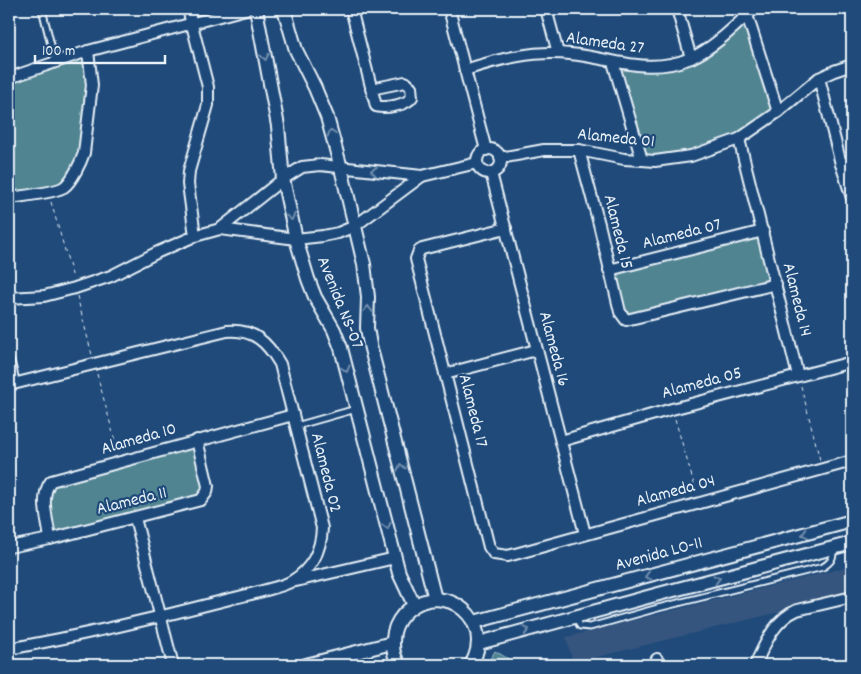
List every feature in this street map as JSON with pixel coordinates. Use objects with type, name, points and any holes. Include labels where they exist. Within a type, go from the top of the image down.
[{"type":"street","points":[[188,9],[208,87],[208,105],[189,171],[188,184],[194,236]]},
{"type":"street","points":[[9,78],[88,51],[246,9]]},
{"type":"street","name":"Avenida NS-07","points":[[256,9],[278,126],[283,179],[296,239],[312,288],[334,330],[341,348],[399,573],[414,605]]},
{"type":"street","name":"Avenida NS-07","points":[[284,9],[296,50],[327,117],[341,168],[364,264],[368,297],[367,328],[370,345],[435,599]]},
{"type":"street","points":[[351,9],[371,90]]},
{"type":"street","points":[[449,9],[486,150]]},
{"type":"street","points":[[546,9],[558,53]]},
{"type":"street","points":[[677,9],[691,58]]},
{"type":"street","points":[[750,12],[778,112]]},
{"type":"street","name":"Alameda 27","points":[[465,70],[491,61],[520,55],[558,53],[639,66],[660,66],[691,58],[706,50],[750,12]]},
{"type":"street","points":[[9,198],[64,187],[81,162],[84,153],[92,85],[88,51]]},
{"type":"street","points":[[613,62],[642,160]]},
{"type":"street","name":"Alameda 01","points":[[500,158],[544,150],[579,150],[624,159],[642,160],[665,160],[691,156],[739,139],[778,112],[819,78],[852,65]]},
{"type":"street","points":[[819,78],[852,198]]},
{"type":"street","name":"Alameda 14","points":[[739,139],[798,376]]},
{"type":"street","points":[[486,150],[493,150],[500,158],[499,168],[491,173],[484,172],[478,163],[480,154],[486,150]]},
{"type":"street","name":"Alameda 15","points":[[579,150],[622,318],[626,320],[776,284]]},
{"type":"street","points":[[842,164],[852,162]]},
{"type":"street","points":[[220,229],[283,179],[302,167],[320,165],[422,176],[478,163]]},
{"type":"street","name":"Alameda 16","points":[[491,173],[584,534]]},
{"type":"street","points":[[9,298],[44,296],[112,276],[194,236],[220,229],[296,239],[323,236],[355,226],[422,176]]},
{"type":"street","name":"Alameda 17","points":[[506,228],[422,249],[417,254],[416,262],[490,547],[494,554],[508,556]]},
{"type":"street","name":"Alameda 07","points":[[609,270],[763,231]]},
{"type":"street","name":"Alameda 02","points":[[9,649],[51,642],[160,617],[290,583],[311,565],[322,540],[322,528],[280,364],[273,352],[262,341],[249,333],[238,330],[227,331],[12,384]]},
{"type":"street","points":[[445,374],[536,350]]},
{"type":"street","name":"Alameda 05","points":[[561,441],[672,409],[852,362]]},
{"type":"street","points":[[9,363],[12,384]]},
{"type":"street","name":"Alameda 10","points":[[50,539],[45,498],[51,481],[294,415]]},
{"type":"street","name":"Alameda 11","points":[[9,547],[135,518],[196,502],[205,497],[208,492],[208,486],[197,440]]},
{"type":"street","name":"Alameda 04","points":[[508,556],[852,461]]},
{"type":"street","points":[[135,518],[173,665]]},
{"type":"street","name":"Avenida LO-11","points":[[474,622],[852,521]]},
{"type":"street","points":[[479,643],[852,543]]},
{"type":"street","points":[[290,583],[395,558]]},
{"type":"street","points":[[754,665],[780,621],[797,610],[852,597]]},
{"type":"street","points":[[394,664],[392,643],[395,628],[402,615],[414,605],[435,599],[458,605],[467,612],[474,622],[479,643],[476,656],[471,665]]},
{"type":"street","points":[[306,665],[392,643]]},
{"type":"lane","points":[[42,9],[55,61]]},
{"type":"lane","points":[[296,426],[357,409]]},
{"type":"path","points":[[48,191],[120,463]]},
{"type":"path","points":[[798,376],[822,470]]},
{"type":"path","points":[[672,409],[700,503]]},
{"type":"shaded area","points":[[852,566],[852,594],[573,663],[566,637]]},
{"type":"green space","points":[[747,15],[778,112],[739,139],[674,159],[646,155],[613,62],[650,66],[691,58]]},
{"type":"green space","points":[[86,58],[88,124],[81,162],[64,187],[48,191],[9,192],[9,79],[55,61]]},
{"type":"green space","points":[[763,231],[776,284],[626,320],[609,270]]},
{"type":"green space","points":[[197,440],[208,486],[201,500],[50,539],[45,491],[57,478]]},
{"type":"green space","points":[[495,651],[519,665],[487,665]]}]
